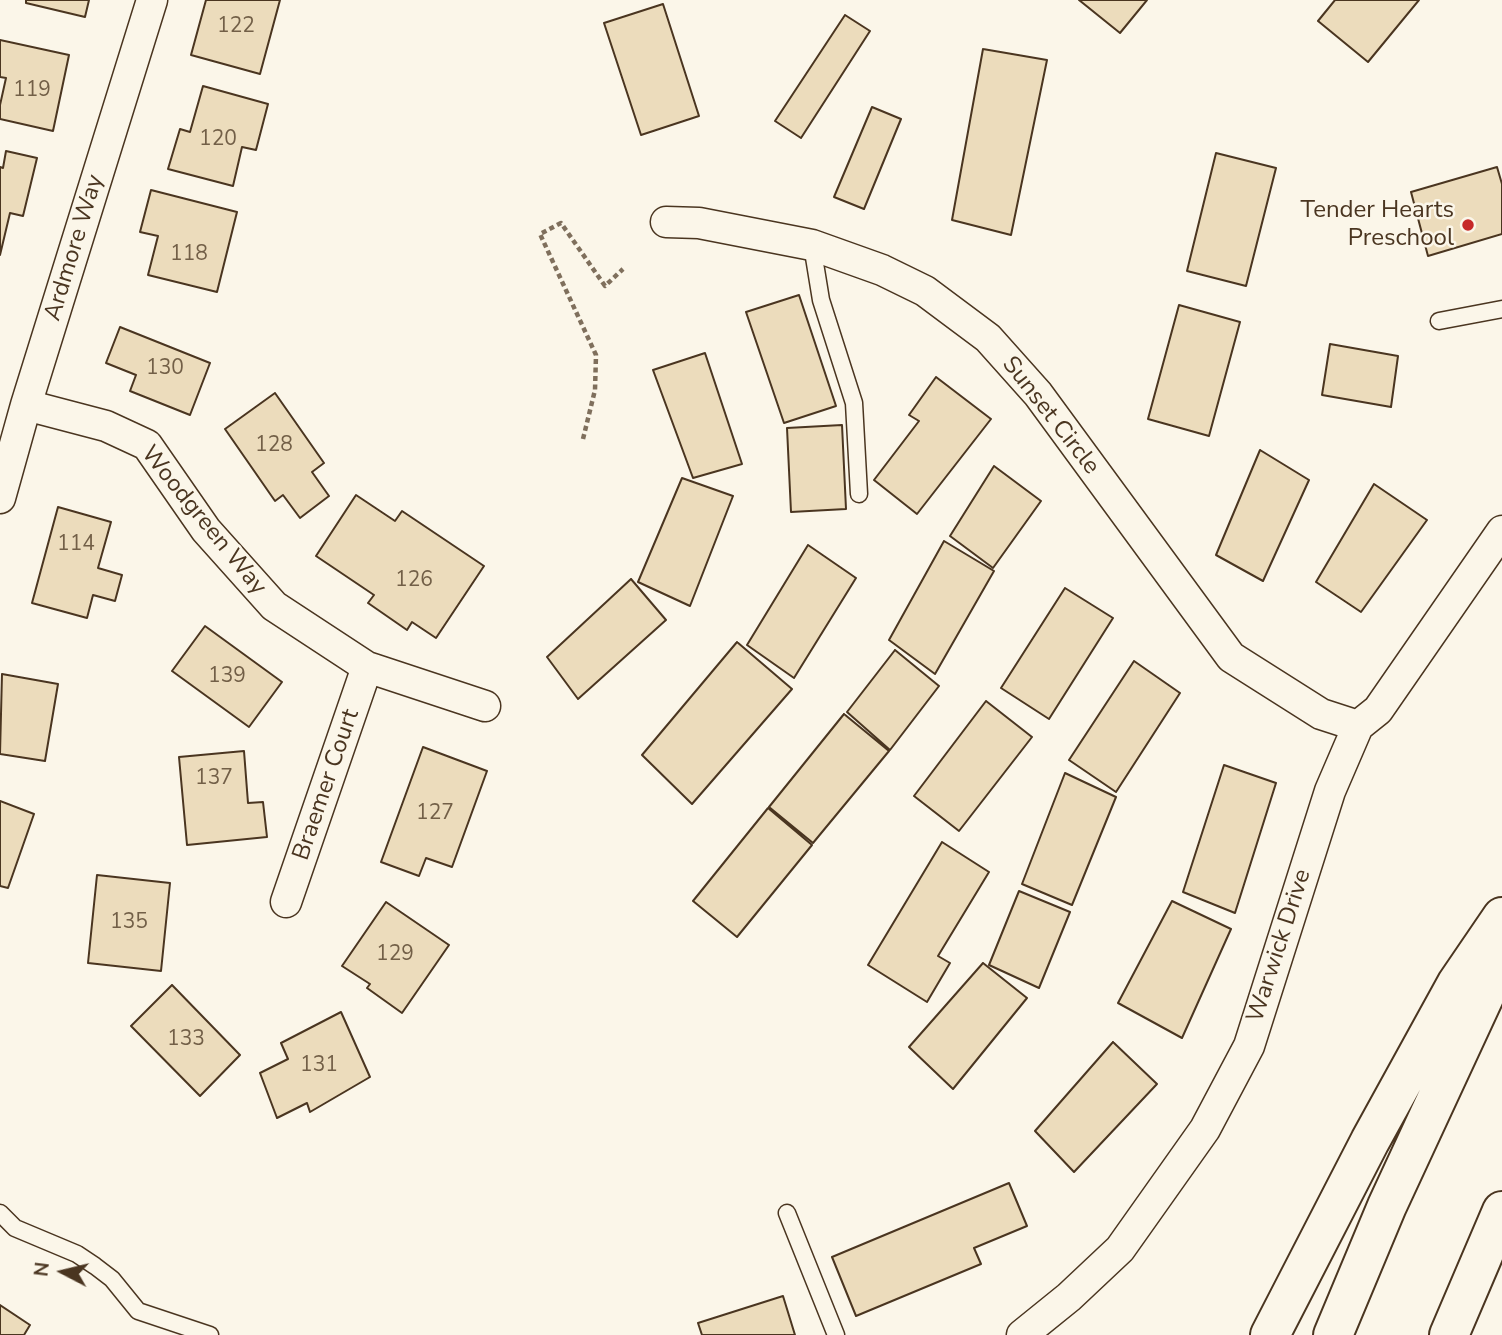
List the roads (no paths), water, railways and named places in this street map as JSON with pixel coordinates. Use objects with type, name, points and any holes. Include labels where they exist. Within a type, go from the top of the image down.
[{"type":"highway","points":[[1270,1335],[1370,1141],[1457,983],[1502,917]]},
{"type":"highway","points":[[1333,1335],[1387,1206],[1502,958]]},
{"type":"highway","points":[[1449,1335],[1502,1211]]},
{"type":"street","name":"Ardmore Way","points":[[0,498],[26,405],[152,0]]},
{"type":"street","name":"Sunset Circle","points":[[666,222],[699,223],[812,245],[882,270],[925,291],[988,338],[1038,394],[1231,657],[1321,714],[1358,726]]},
{"type":"street","name":"Woodgreen Way","points":[[26,405],[106,426],[147,445],[206,530],[274,606],[367,667],[485,706]]},
{"type":"street","name":"Warwick Drive","points":[[1022,1335],[1069,1297],[1120,1249],[1205,1129],[1249,1046],[1330,791],[1358,726],[1378,710],[1502,531]]},
{"type":"street","name":"Braemer Court","points":[[286,902],[367,667]]},
{"type":"lane","points":[[812,245],[821,300],[854,403],[859,494]]},
{"type":"lane","points":[[1439,321],[1502,309]]},
{"type":"lane","points":[[0,1213],[15,1228],[77,1254],[95,1266],[112,1279],[138,1311],[210,1335]]},
{"type":"lane","points":[[787,1213],[836,1335]]},
{"type":"place","name":"Tender Hearts Preschool","points":[[1468,225]]}]
